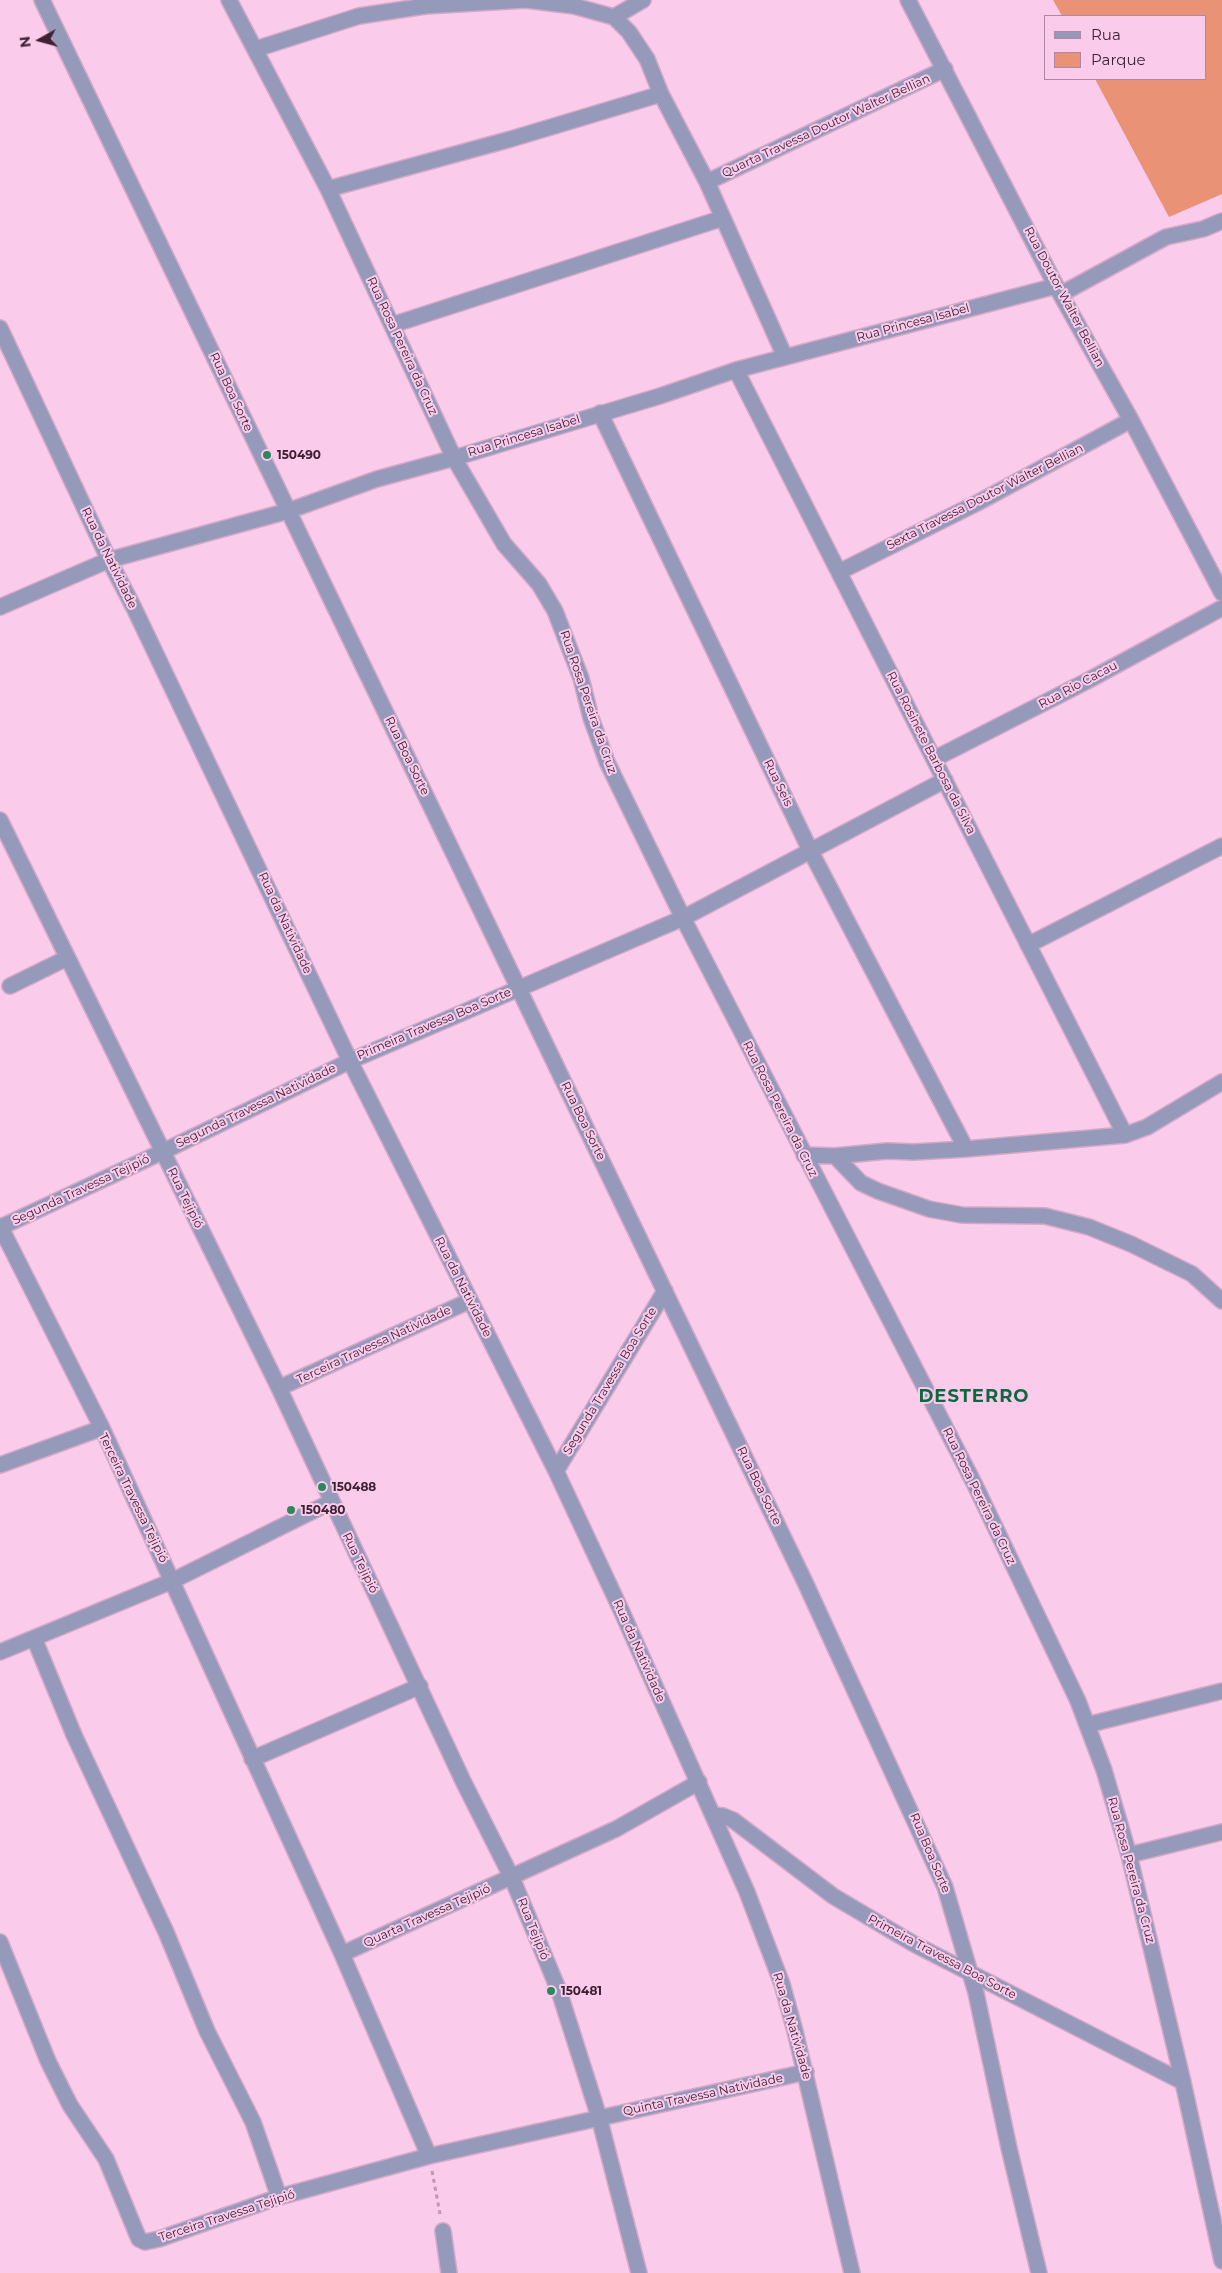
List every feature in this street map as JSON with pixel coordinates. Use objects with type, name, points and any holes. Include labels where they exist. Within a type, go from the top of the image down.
[{"type":"street","name":"Rua Boa Sorte","points":[[42,0],[159,238],[288,511],[665,1291],[909,1805],[945,1887],[961,1934],[976,1993],[1009,2148],[1039,2273]]},
{"type":"street","name":"Rua Rosa Pereira da Cruz","points":[[229,0],[328,189],[454,458],[504,544],[539,584],[555,611],[582,678],[591,718],[607,762],[683,918],[975,1485],[1078,1701],[1104,1770],[1129,1855],[1183,2082],[1222,2261]]},
{"type":"street","points":[[256,49],[359,16],[425,6],[526,0],[574,6],[614,17],[642,0]]},
{"type":"street","name":"Rua Doutor Walter Bellian","points":[[908,0],[1058,290],[1132,420],[1222,593]]},
{"type":"street","name":"Quarta Travessa Doutor Walter Bellian","points":[[614,17],[629,32],[647,59],[662,94],[707,182],[785,357]]},
{"type":"street","name":"Quarta Travessa Doutor Walter Bellian","points":[[707,182],[945,69]]},
{"type":"street","points":[[328,189],[511,139],[662,94]]},
{"type":"street","points":[[392,325],[723,218]]},
{"type":"street","name":"Rua Princesa Isabel","points":[[0,607],[109,560],[288,511],[377,479],[454,458],[736,370],[1058,290],[1166,237],[1203,229],[1222,221]]},
{"type":"street","name":"Rua da Natividade","points":[[0,328],[109,560],[147,635],[350,1061],[556,1471],[699,1782],[747,1892],[782,1984],[806,2072],[852,2273]]},
{"type":"street","name":"Rua Rosinete Barbosa da Silva","points":[[736,370],[1125,1135]]},
{"type":"street","name":"Rua Seis","points":[[600,413],[810,850],[966,1149]]},
{"type":"street","name":"Sexta Travessa Doutor Walter Bellian","points":[[838,572],[979,502],[1132,420]]},
{"type":"street","name":"Rua Rio Cacau","points":[[934,759],[1222,608]]},
{"type":"street","name":"Primeira Travessa Boa Sorte","points":[[350,1061],[683,918],[945,780]]},
{"type":"street","name":"Rua Tejipió","points":[[0,820],[279,1388],[464,1783],[512,1878],[559,1991],[599,2117],[639,2273]]},
{"type":"street","points":[[1028,945],[1222,846]]},
{"type":"street","points":[[10,986],[68,958]]},
{"type":"street","name":"Segunda Travessa Natividade","points":[[162,1152],[350,1061]]},
{"type":"street","points":[[804,1155],[835,1156],[887,1151],[914,1152],[966,1149],[1125,1135],[1154,1123],[1222,1082]]},
{"type":"street","name":"Segunda Travessa Tejipió","points":[[0,1227],[162,1152]]},
{"type":"street","points":[[835,1156],[861,1183],[929,1209],[962,1215],[1045,1216],[1088,1227],[1131,1244],[1192,1274],[1222,1301]]},
{"type":"street","points":[[0,1227],[102,1428]]},
{"type":"street","name":"Segunda Travessa Boa Sorte","points":[[556,1471],[665,1291]]},
{"type":"street","name":"Terceira Travessa Natividade","points":[[279,1388],[469,1301]]},
{"type":"street","name":"Terceira Travessa Tejipió","points":[[0,1465],[102,1428],[342,1954]]},
{"type":"street","points":[[0,1652],[172,1581],[331,1502]]},
{"type":"street","points":[[34,1638],[74,1735],[166,1932],[208,2030],[253,2122],[279,2197]]},
{"type":"street","points":[[252,1759],[420,1686]]},
{"type":"street","points":[[1087,1725],[1222,1691]]},
{"type":"street","name":"Quarta Travessa Tejipió","points":[[342,1954],[616,1829],[699,1782]]},
{"type":"street","name":"Primeira Travessa Boa Sorte","points":[[713,1815],[733,1820],[833,1896],[914,1944],[1183,2082]]},
{"type":"street","points":[[1129,1855],[1222,1832]]},
{"type":"street","name":"Terceira Travessa Tejipió","points":[[0,1942],[48,2061],[70,2105],[106,2159],[140,2240],[145,2242],[159,2239],[279,2197],[429,2156],[599,2117]]},
{"type":"street","points":[[342,1954],[429,2156]]},
{"type":"street","name":"Quinta Travessa Natividade","points":[[599,2117],[806,2072]]},
{"type":"street","points":[[443,2231],[449,2273]]},
{"type":"path","points":[[429,2156],[443,2231]]},
{"type":"green space","points":[[1053,0],[1222,0],[1222,194],[1169,217],[1096,80],[1207,80],[1207,15],[1061,15]]},
{"type":"place","name":"150490","points":[[267,455]]},
{"type":"place","name":"150488","points":[[322,1487]]},
{"type":"place","name":"150480","points":[[291,1510]]},
{"type":"place","name":"150481","points":[[551,1991]]},
{"type":"district","name":"DESTERRO","points":[[974,1397]]}]
